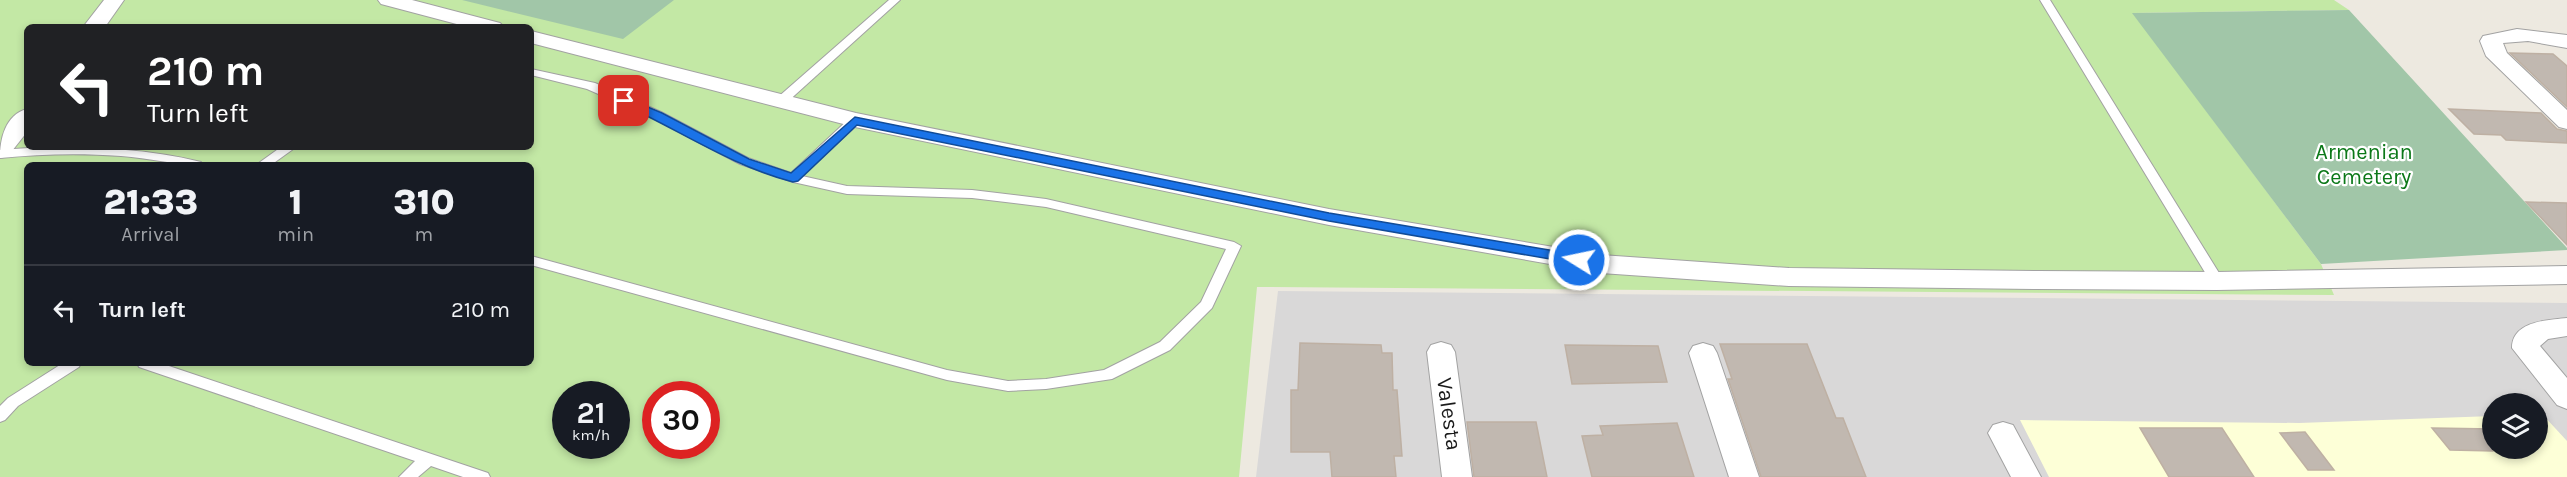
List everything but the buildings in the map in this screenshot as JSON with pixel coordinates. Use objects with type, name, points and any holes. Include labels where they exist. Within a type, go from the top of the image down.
[{"type":"street","points":[[96,24],[114,0]]},
{"type":"street","points":[[388,0],[482,24]]},
{"type":"street","points":[[2567,42],[2517,35],[2491,41],[2491,46],[2497,56],[2567,122]]},
{"type":"street","points":[[534,38],[855,120],[1329,217],[1601,264],[1789,277],[2217,281],[2567,275]]},
{"type":"street","points":[[0,152],[24,120]]},
{"type":"street","points":[[2567,327],[2540,330],[2526,343],[2530,356],[2567,398]]},
{"type":"street","name":"Valesta","points":[[1440,352],[1457,477]]},
{"type":"street","points":[[1703,352],[1744,477]]},
{"type":"street","points":[[2003,433],[2026,477]]},
{"type":"lane","points":[[781,101],[895,0]]},
{"type":"lane","points":[[2045,0],[2217,281]]},
{"type":"lane","points":[[534,73],[591,86],[657,115],[744,161],[793,178],[847,190],[972,194],[1046,203],[1234,246],[1207,305],[1165,346],[1107,375],[1046,384],[1008,386],[947,375],[534,261]]},
{"type":"lane","points":[[793,178],[855,120]]},
{"type":"lane","points":[[0,152],[33,150]]},
{"type":"lane","points":[[113,150],[162,156],[185,162]]},
{"type":"lane","points":[[267,162],[285,150]]},
{"type":"lane","points":[[0,416],[13,402],[69,366]]},
{"type":"lane","points":[[153,366],[482,477]]},
{"type":"lane","points":[[407,477],[428,459]]},
{"type":"shaded area","points":[[1278,291],[2567,303],[2567,477],[1256,477]]},
{"type":"shaded area","points":[[2482,416],[2482,459],[2548,459],[2548,420],[2567,441],[2567,477],[2049,477],[2020,420],[2299,423]]},
{"type":"green space","points":[[0,0],[2334,0],[2349,10],[2133,13],[2321,264],[2334,295],[1257,287],[1239,477],[0,477]]},
{"type":"green space","points":[[462,0],[674,0],[623,39]]},
{"type":"green space","name":"Armenian Cemetery","points":[[2349,10],[2567,250],[2321,264],[2132,13]]},
{"type":"route","points":[[624,101],[657,115],[744,161],[793,178],[855,120],[1329,217],[1579,260]]}]
